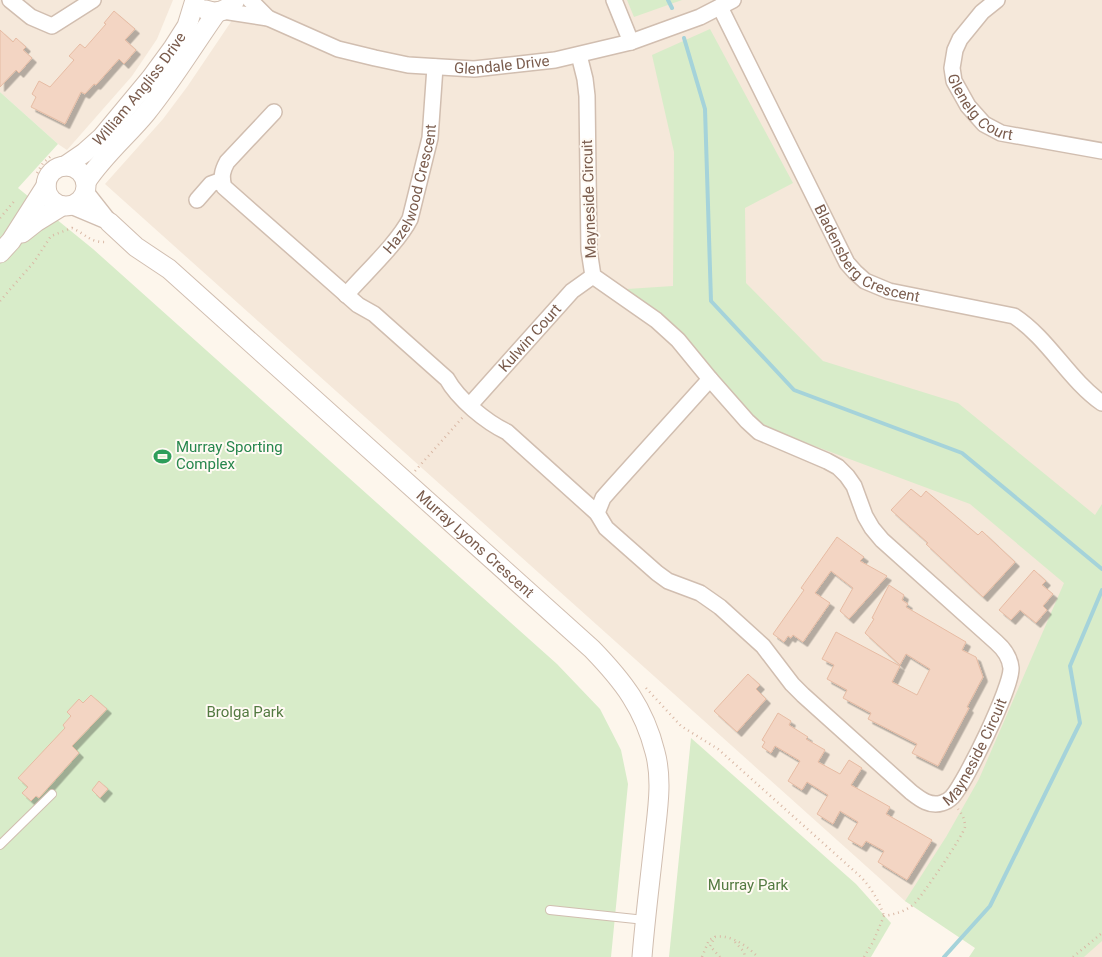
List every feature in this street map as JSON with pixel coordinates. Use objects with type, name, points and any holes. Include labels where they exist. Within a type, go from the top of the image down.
[{"type":"street","points":[[10,0],[31,17],[52,26],[93,0]]},
{"type":"street","points":[[196,0],[204,10],[225,8]]},
{"type":"street","name":"William Angliss Drive","points":[[65,166],[102,137],[151,78],[187,26],[196,0]]},
{"type":"street","name":"Glendale Drive","points":[[250,0],[268,18]]},
{"type":"street","points":[[614,0],[631,42]]},
{"type":"street","name":"Glenelg Court","points":[[997,0],[982,12],[960,39],[955,50],[952,68],[954,82],[974,115],[984,124],[1001,133],[1102,151]]},
{"type":"street","name":"Glendale Drive","points":[[225,8],[268,18],[338,48],[400,63],[474,69],[579,55],[631,42],[726,4]]},
{"type":"street","name":"Bladensberg Crescent","points":[[726,4],[847,263],[855,272],[870,284],[888,291],[1014,316],[1028,325],[1086,390],[1102,403]]},
{"type":"street","name":"William Angliss Drive","points":[[86,187],[103,158],[146,113],[225,8]]},
{"type":"street","name":"Mayneside Circuit","points":[[470,405],[495,426],[507,432],[597,513],[606,528],[657,573],[668,581],[700,593],[720,608],[763,646],[792,684],[803,695],[922,801],[932,804],[943,803],[951,798],[959,787],[995,716],[1010,679],[1009,657],[996,642],[882,540],[865,516],[854,486],[847,476],[827,460],[758,432],[710,380],[678,340],[656,320],[594,276],[589,250],[587,96],[579,55]]},
{"type":"street","name":"Hazelwood Crescent","points":[[346,295],[401,233],[410,219],[430,138],[435,67]]},
{"type":"street","points":[[274,112],[226,162],[222,172],[224,187],[346,295],[358,305],[374,314],[447,379],[454,390],[470,405]]},
{"type":"street","points":[[65,166],[78,170],[86,187],[77,204],[66,206],[36,222],[6,247],[46,186],[52,173],[58,168],[65,166]]},
{"type":"street","points":[[196,200],[211,184],[222,180]]},
{"type":"street","points":[[46,186],[51,199],[66,206]]},
{"type":"street","name":"Murray Lyons Crescent","points":[[86,187],[109,222],[136,247],[169,269],[592,649],[617,675],[634,698],[647,725],[657,761],[660,785],[642,957]]},
{"type":"street","name":"Murray Lyons Crescent","points":[[66,206],[109,222]]},
{"type":"street","name":"Kulwin Court","points":[[470,405],[572,291],[594,276]]},
{"type":"street","points":[[597,513],[603,498],[710,380]]},
{"type":"lane","points":[[0,845],[52,794]]},
{"type":"lane","points":[[550,910],[645,920]]},
{"type":"path","points":[[0,218],[16,199]]},
{"type":"path","points":[[0,301],[31,266],[51,236],[72,228],[84,234],[88,230]]},
{"type":"path","points":[[414,472],[462,419],[470,405]]},
{"type":"path","points":[[864,957],[873,942],[884,916],[897,914],[915,903],[962,834],[965,820],[951,798]]},
{"type":"path","points":[[1073,957],[1102,933]]},
{"type":"path","points":[[702,956],[710,940],[723,936],[750,949],[758,957]]},
{"type":"path","points":[[715,937],[710,946],[720,957]]},
{"type":"path","points":[[734,940],[744,952],[745,957]]},
{"type":"shaded area","points":[[0,0],[173,0],[157,39],[132,76],[67,150],[0,92]]},
{"type":"shaded area","points":[[245,0],[1102,0],[1102,957],[997,957],[905,901],[105,184],[163,119],[187,87]]},
{"type":"green space","points":[[627,0],[682,0],[634,17]]},
{"type":"green space","points":[[710,29],[793,183],[745,208],[746,283],[823,361],[958,403],[1095,515],[1102,504],[1102,941],[1084,957],[969,957],[975,948],[905,901],[946,837],[979,779],[1064,583],[970,504],[769,429],[735,400],[679,329],[627,289],[673,286],[674,152],[652,55]]},
{"type":"green space","name":"Murray Sporting Complex","points":[[0,92],[58,144],[18,188],[93,249],[557,664],[600,709],[621,750],[628,784],[611,957],[0,957]]},
{"type":"green space","name":"Murray Park","points":[[691,738],[856,884],[891,923],[871,957],[669,957]]},
{"type":"building","points":[[114,11],[135,29],[125,40],[136,50],[124,64],[119,59],[96,85],[94,84],[85,94],[81,92],[65,124],[31,107],[36,97],[32,94],[39,81],[50,87],[74,60],[69,56],[80,44],[85,48],[106,24],[104,23]]},
{"type":"building","points":[[0,30],[13,42],[16,38],[26,47],[23,50],[32,58],[19,73],[16,70],[0,87]]},
{"type":"building","points":[[911,489],[921,497],[926,491],[978,535],[982,531],[1015,562],[983,597],[891,510]]},
{"type":"building","points":[[837,537],[864,557],[860,561],[887,576],[849,619],[840,611],[853,588],[831,571],[815,593],[830,603],[803,642],[793,635],[791,638],[788,636],[784,642],[773,634],[804,590],[801,588]]},
{"type":"building","points":[[1034,570],[1046,581],[1042,585],[1053,594],[1043,606],[1047,610],[1036,623],[1020,610],[1011,620],[999,610]]},
{"type":"building","points":[[889,585],[904,595],[902,600],[908,604],[906,607],[966,642],[962,650],[976,657],[983,677],[938,766],[912,753],[917,744],[868,719],[871,713],[843,698],[847,690],[827,679],[834,665],[822,659],[836,632],[900,666],[892,682],[917,695],[930,669],[906,654],[900,665],[865,633],[874,619],[872,618]]},
{"type":"building","points":[[748,674],[760,685],[756,689],[766,699],[737,732],[714,711]]},
{"type":"building","points":[[91,695],[107,709],[72,746],[79,753],[39,798],[36,796],[31,801],[22,793],[28,787],[18,778],[65,728],[63,725],[71,716],[67,712],[79,699],[83,703]]},
{"type":"building","points":[[778,713],[791,721],[789,725],[808,737],[806,739],[825,750],[818,762],[840,774],[849,760],[862,768],[851,785],[890,807],[886,814],[932,840],[907,880],[878,862],[884,851],[866,841],[862,847],[848,839],[858,822],[840,811],[833,824],[817,814],[828,795],[807,782],[802,790],[788,781],[800,761],[775,746],[771,753],[762,747],[765,742],[762,740]]},
{"type":"building","points":[[99,781],[108,789],[100,798],[92,790]]},
{"type":"waterway","points":[[668,0],[672,8]]},
{"type":"waterway","points":[[684,38],[705,109],[711,301],[794,390],[962,453],[1102,569]]},
{"type":"waterway","points":[[944,957],[990,906],[1080,723],[1070,666],[1102,590]]},
{"type":"place","name":"Murray Sporting Complex","points":[[162,456]]},
{"type":"park label","name":"Brolga Park","points":[[245,712]]}]
